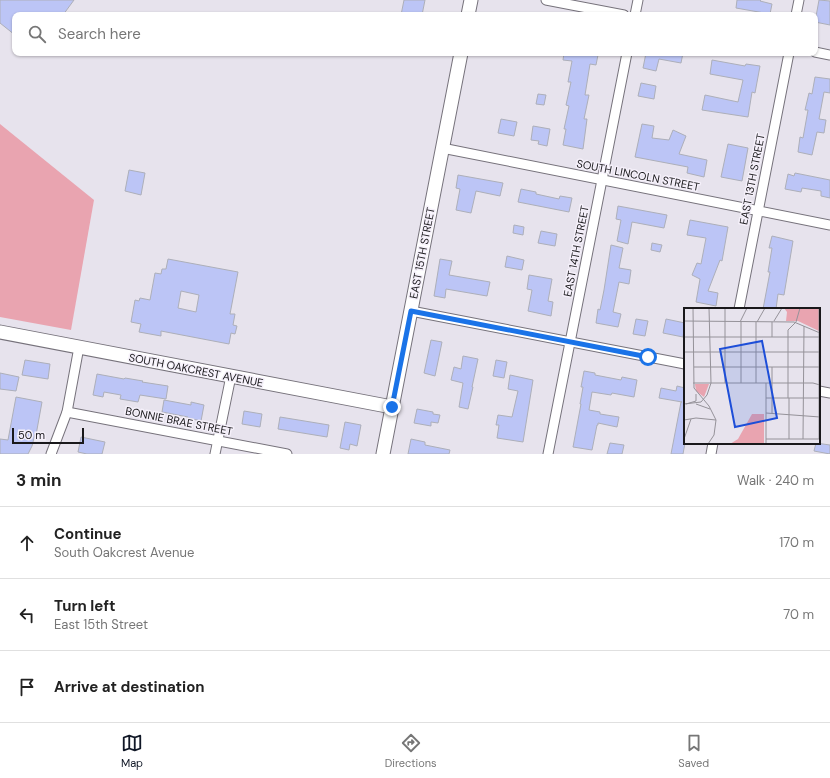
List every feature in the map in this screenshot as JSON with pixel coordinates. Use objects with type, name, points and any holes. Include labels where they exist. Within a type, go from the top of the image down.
[{"type":"main road","points":[[469,12],[471,0]]},
{"type":"main road","name":"EAST 15TH STREET","points":[[383,454],[460,56]]},
{"type":"main road","name":"SOUTH OAKCREST AVENUE","points":[[0,332],[392,407]]},
{"type":"street","points":[[546,0],[608,12]]},
{"type":"street","points":[[636,12],[638,0]]},
{"type":"street","points":[[797,12],[799,0]]},
{"type":"street","points":[[818,53],[830,55]]},
{"type":"street","name":"EAST 14TH STREET","points":[[548,454],[626,56]]},
{"type":"street","name":"EAST 13TH STREET","points":[[739,308],[788,56]]},
{"type":"street","name":"SOUTH LINCOLN STREET","points":[[442,148],[830,225]]},
{"type":"street","points":[[411,311],[684,364]]},
{"type":"street","points":[[51,454],[67,412],[79,347]]},
{"type":"street","points":[[216,454],[231,376]]},
{"type":"street","points":[[820,390],[830,393]]},
{"type":"street","name":"BONNIE BRAE STREET","points":[[67,412],[287,454]]},
{"type":"street","points":[[711,454],[713,444]]},
{"type":"shaded area","points":[[0,124],[94,200],[71,330],[0,317]]},
{"type":"building","points":[[0,0],[74,0],[65,12],[12,12],[12,33],[0,23]]},
{"type":"building","points":[[404,0],[425,0],[423,12],[402,12]]},
{"type":"building","points":[[737,0],[761,0],[760,1],[772,4],[770,12],[759,12],[736,8]]},
{"type":"building","points":[[819,0],[830,1],[830,25],[818,23],[817,12]]},
{"type":"building","points":[[564,56],[598,56],[596,65],[590,64],[585,95],[589,95],[584,119],[587,119],[583,149],[563,145],[566,129],[564,129],[569,106],[566,105],[571,82],[568,82],[572,61],[563,60]]},
{"type":"building","points":[[645,56],[682,56],[681,63],[659,59],[656,71],[643,68]]},
{"type":"building","points":[[712,60],[745,66],[746,64],[760,66],[755,93],[752,92],[748,117],[702,110],[705,95],[738,102],[743,80],[710,74]]},
{"type":"building","points":[[815,77],[830,79],[830,93],[824,92],[819,119],[826,120],[824,133],[817,132],[812,155],[798,152],[800,137],[803,138],[808,110],[805,110],[809,93],[812,94]]},
{"type":"building","points":[[641,83],[656,86],[654,99],[638,96]]},
{"type":"building","points":[[538,94],[546,95],[544,105],[536,104]]},
{"type":"building","points":[[501,119],[517,122],[514,136],[498,133]]},
{"type":"building","points":[[642,124],[654,126],[652,138],[669,140],[673,130],[686,136],[679,154],[707,160],[704,177],[687,173],[688,167],[635,157]]},
{"type":"building","points":[[533,126],[550,129],[547,146],[538,144],[539,141],[531,140]]},
{"type":"building","points":[[728,144],[748,148],[742,181],[721,177]]},
{"type":"building","points":[[129,170],[145,173],[141,195],[125,191]]},
{"type":"building","points":[[795,173],[830,180],[830,198],[821,196],[821,191],[802,188],[801,192],[785,189],[788,174],[794,176]]},
{"type":"building","points":[[458,175],[503,183],[500,196],[476,191],[471,213],[456,210],[460,189],[456,188]]},
{"type":"building","points":[[521,189],[559,199],[560,196],[572,198],[569,212],[518,202]]},
{"type":"building","points":[[618,206],[667,215],[664,228],[632,222],[628,244],[617,241],[621,220],[616,219]]},
{"type":"building","points":[[690,220],[728,227],[722,261],[720,260],[708,291],[718,293],[716,306],[696,302],[700,279],[692,275],[697,263],[701,264],[706,238],[687,235]]},
{"type":"building","points":[[514,225],[524,227],[523,235],[513,233]]},
{"type":"building","points":[[541,231],[557,234],[555,246],[538,243]]},
{"type":"building","points":[[772,236],[793,241],[784,295],[778,294],[776,308],[763,308],[770,272],[768,272],[772,248],[769,248]]},
{"type":"building","points":[[652,243],[662,245],[660,252],[651,250]]},
{"type":"building","points":[[611,245],[623,248],[619,268],[631,270],[629,284],[619,282],[613,312],[621,314],[618,327],[596,323],[598,309],[600,310],[604,290]]},
{"type":"building","points":[[507,256],[524,260],[522,270],[505,267]]},
{"type":"building","points":[[168,259],[238,272],[230,314],[235,314],[233,325],[237,326],[235,334],[231,333],[229,344],[161,331],[161,336],[139,332],[141,324],[131,322],[135,300],[139,301],[140,298],[150,300],[155,273],[161,274],[162,269],[166,269]],"holes":[[[181,291],[199,295],[196,312],[178,308]]]},
{"type":"building","points":[[440,259],[452,261],[449,275],[490,282],[487,296],[446,289],[445,298],[434,296]]},
{"type":"building","points":[[529,275],[552,279],[548,301],[553,302],[551,316],[528,311],[532,290],[527,289]]},
{"type":"building","points":[[636,319],[648,321],[645,336],[633,334]]},
{"type":"building","points":[[666,319],[684,323],[683,337],[663,333]]},
{"type":"building","points":[[431,340],[442,342],[435,376],[424,373]]},
{"type":"building","points":[[463,356],[478,359],[468,409],[459,407],[463,383],[451,380],[454,367],[461,369]]},
{"type":"building","points":[[25,360],[50,364],[48,379],[22,375]]},
{"type":"building","points":[[496,360],[507,362],[504,378],[493,376]]},
{"type":"building","points":[[584,371],[595,373],[595,375],[621,380],[622,377],[637,380],[634,397],[612,393],[611,395],[592,392],[589,410],[600,412],[600,414],[619,417],[617,427],[598,423],[592,450],[573,447],[581,404],[583,387],[581,387]]},
{"type":"building","points":[[0,373],[19,377],[16,391],[0,389]]},
{"type":"building","points":[[97,374],[168,386],[166,399],[140,395],[138,402],[120,399],[121,395],[104,392],[103,397],[93,395]]},
{"type":"building","points":[[510,375],[533,380],[523,442],[497,438],[499,425],[496,425],[498,415],[512,417],[518,391],[508,389]]},
{"type":"building","points":[[677,386],[684,388],[685,444],[683,454],[671,454],[682,402],[659,398],[661,388],[676,391]]},
{"type":"building","points":[[16,397],[42,402],[36,435],[35,434],[28,454],[0,454],[0,439],[8,440]]},
{"type":"building","points":[[164,400],[191,405],[191,402],[204,405],[201,421],[162,412]]},
{"type":"building","points":[[417,409],[440,415],[438,423],[431,422],[431,426],[414,423]]},
{"type":"building","points":[[244,411],[262,414],[260,427],[242,424]]},
{"type":"building","points":[[280,417],[329,425],[327,437],[278,429]]},
{"type":"building","points":[[345,422],[361,425],[357,446],[350,444],[349,450],[340,448]]},
{"type":"building","points":[[81,437],[105,442],[102,454],[87,454],[78,452]]},
{"type":"building","points":[[411,439],[425,442],[425,445],[450,450],[449,454],[408,454]]},
{"type":"building","points":[[610,443],[624,445],[622,454],[607,454]]},
{"type":"building","points":[[816,444],[830,445],[830,454],[814,451]]},
{"type":"route","points":[[392,407],[411,311],[648,357]]}]
